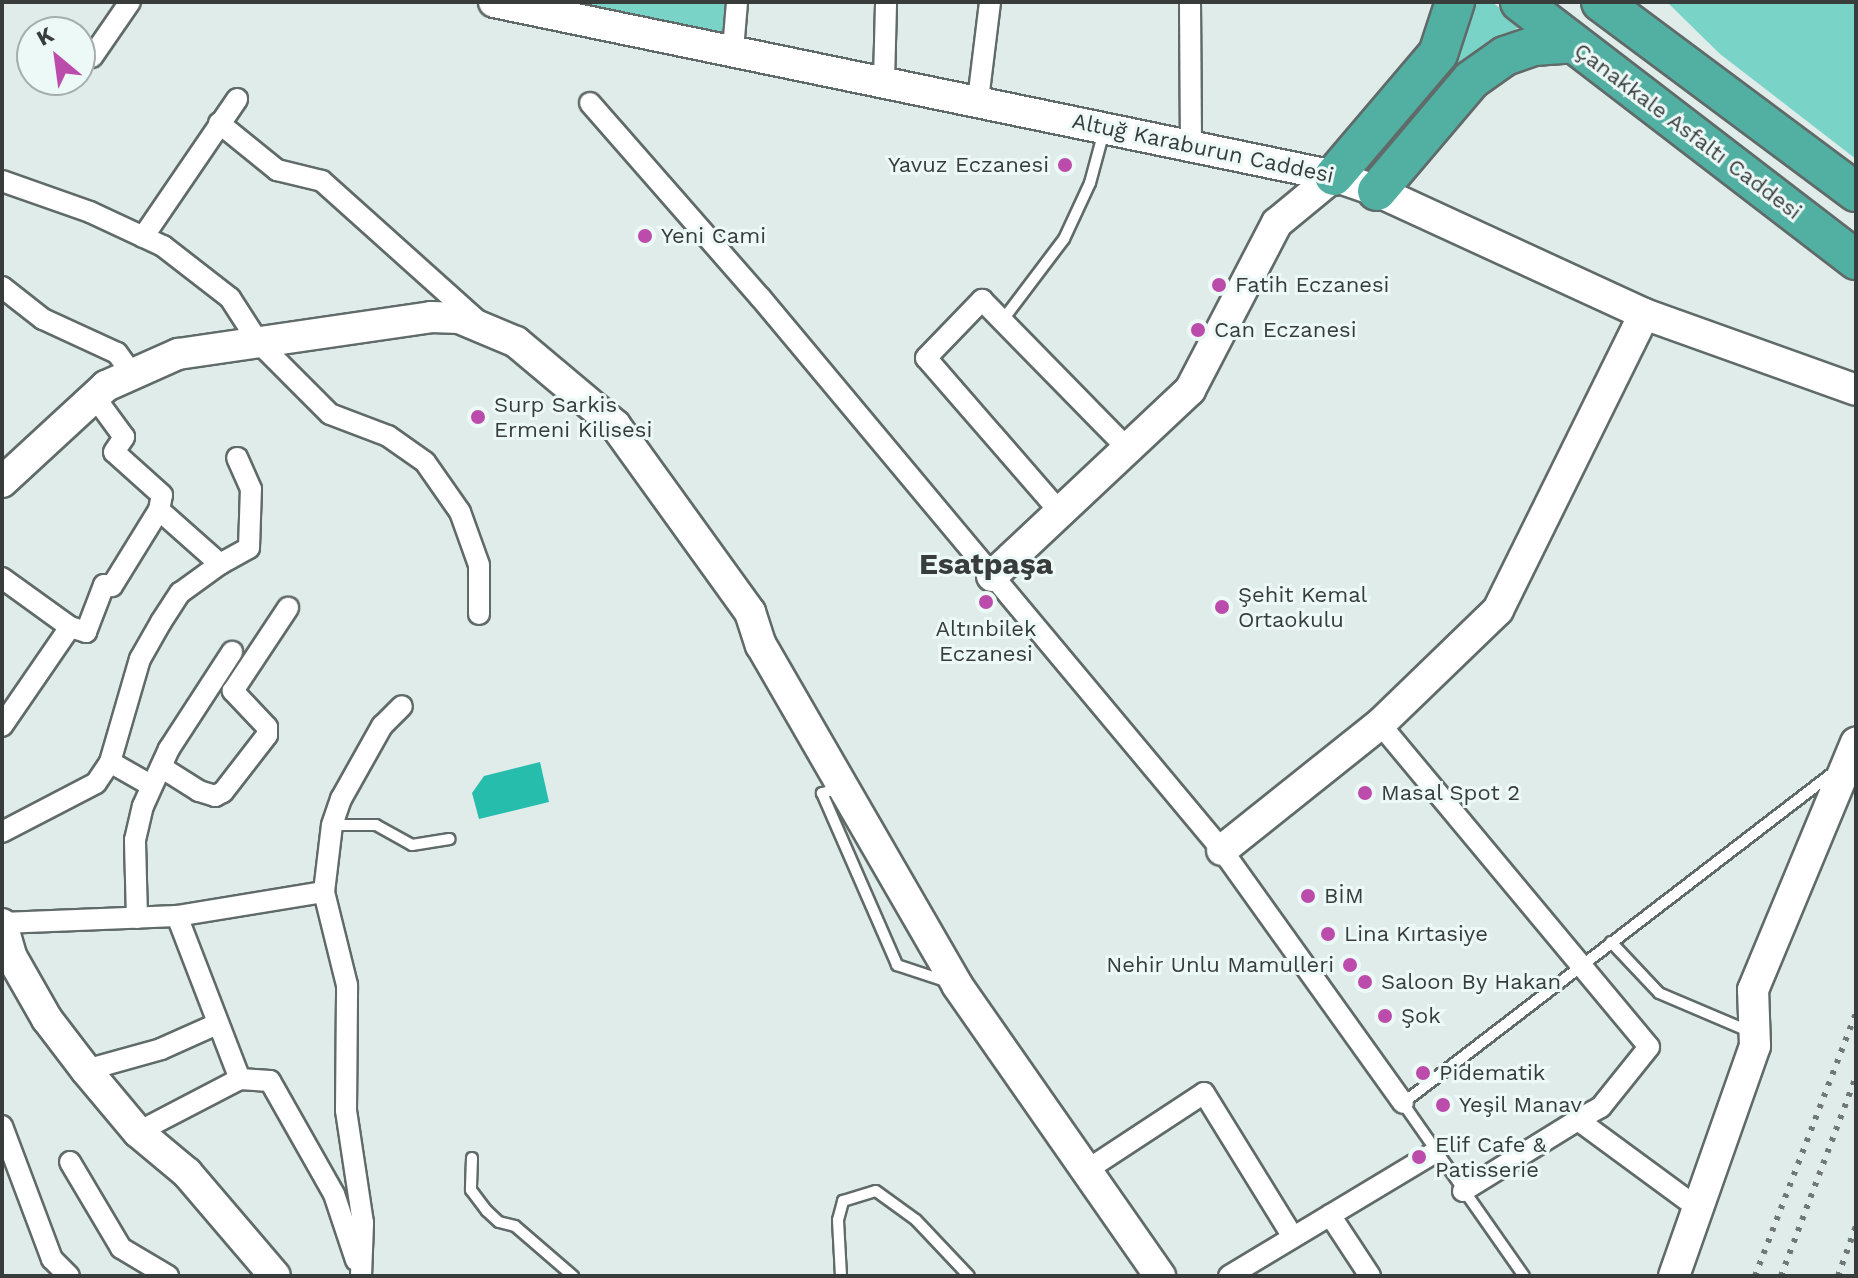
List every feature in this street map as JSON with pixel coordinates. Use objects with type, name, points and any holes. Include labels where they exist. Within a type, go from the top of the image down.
[{"type":"highway","points":[[1334,176],[1438,54],[1455,2]]},
{"type":"highway","name":"Çanakkale Asfaltı Caddesi","points":[[1520,2],[1856,260]]},
{"type":"highway","points":[[1601,2],[1723,89],[1856,192]]},
{"type":"highway","points":[[1638,2],[1723,89]]},
{"type":"highway","points":[[1377,191],[1471,80],[1505,56],[1534,46],[1573,43]]},
{"type":"street","points":[[96,51],[130,2]]},
{"type":"street","points":[[733,50],[737,2]]},
{"type":"street","points":[[884,81],[886,2]]},
{"type":"street","points":[[978,100],[990,2]]},
{"type":"street","points":[[1190,2],[1191,143]]},
{"type":"street","name":"Altuğ Karaburun Caddesi","points":[[507,5],[1191,143],[1334,176],[1377,191],[1644,314],[1856,390]]},
{"type":"street","points":[[143,237],[237,99]]},
{"type":"street","points":[[590,103],[1222,850],[1403,1103]]},
{"type":"street","points":[[219,123],[277,170],[322,181],[353,215],[483,325],[516,342],[572,385],[644,461],[750,612],[761,645],[957,985],[1160,1276]]},
{"type":"street","points":[[992,576],[1190,390],[1277,223],[1334,176]]},
{"type":"street","points":[[2,181],[90,212],[143,237],[230,298],[259,343],[330,414],[388,436],[438,479],[460,512],[479,565],[479,614]]},
{"type":"street","points":[[2,287],[43,319],[117,353],[130,371]]},
{"type":"street","points":[[1060,512],[926,358],[982,300],[1128,449]]},
{"type":"street","points":[[1222,850],[1380,724],[1498,610],[1644,314]]},
{"type":"street","points":[[4,484],[94,396],[130,371],[178,354],[431,317],[483,325]]},
{"type":"street","points":[[2,578],[70,627],[86,632],[104,585],[112,586],[159,510],[162,495],[114,452],[124,437],[94,396]]},
{"type":"street","points":[[2,832],[49,804],[86,792],[110,762],[147,647],[180,593],[220,564],[249,548],[251,489],[237,458]]},
{"type":"street","points":[[159,510],[220,564]]},
{"type":"street","points":[[110,762],[215,796],[223,792],[267,735],[267,727],[233,691],[288,608]]},
{"type":"street","points":[[2,726],[70,627]]},
{"type":"street","points":[[137,918],[135,840],[156,777],[232,652]]},
{"type":"street","points":[[360,1276],[363,1223],[346,1110],[347,985],[324,892],[332,825],[382,726],[402,706]]},
{"type":"street","points":[[1380,724],[1578,967],[1649,1047],[1601,1107],[1463,1191]]},
{"type":"street","points":[[1674,1276],[1755,1046],[1753,990],[1851,754]]},
{"type":"street","points":[[275,1276],[187,1173],[138,1132],[86,1070],[47,1019],[11,956],[2,923],[177,916],[324,892]]},
{"type":"street","points":[[177,916],[240,1079]]},
{"type":"street","points":[[86,1070],[161,1049],[217,1024]]},
{"type":"street","points":[[138,1132],[240,1079],[270,1081],[334,1194],[360,1276]]},
{"type":"street","points":[[1087,1170],[1204,1093],[1293,1237]]},
{"type":"street","points":[[1578,1120],[1698,1208]]},
{"type":"street","points":[[2,1126],[52,1259],[69,1276]]},
{"type":"street","points":[[1229,1276],[1435,1152]]},
{"type":"street","points":[[70,1162],[121,1248],[143,1271],[168,1276]]},
{"type":"street","points":[[1330,1215],[1370,1276]]},
{"type":"lane","points":[[1002,321],[1064,239],[1090,183],[1105,126]]},
{"type":"lane","points":[[1524,1276],[1403,1103],[1851,754]]},
{"type":"lane","points":[[841,788],[822,793],[897,965],[957,985]]},
{"type":"lane","points":[[332,825],[376,825],[412,845],[450,839]]},
{"type":"lane","points":[[1611,942],[1659,993],[1755,1033]]},
{"type":"lane","points":[[472,1158],[471,1190],[487,1211],[499,1222],[515,1226],[573,1276]]},
{"type":"lane","points":[[841,1276],[838,1220],[843,1201],[876,1191],[916,1220],[969,1276]]},
{"type":"shaded area","points":[[539,2],[725,2],[722,37]]},
{"type":"shaded area","points":[[1475,2],[1492,2],[1522,25],[1470,60],[1368,174],[1359,171],[1459,51]]},
{"type":"shaded area","points":[[1667,2],[1856,2],[1856,159],[1720,54]]},
{"type":"shaded area","points":[[540,762],[549,802],[479,819],[472,793],[484,776]]},
{"type":"railway","points":[[1755,1276],[1856,1013]]},
{"type":"railway","points":[[1781,1276],[1856,1076]]},
{"type":"railway","points":[[1838,1276],[1856,1226]]},
{"type":"place","name":"Yavuz Eczanesi","points":[[1065,165]]},
{"type":"place","name":"Yeni Cami","points":[[645,236]]},
{"type":"place","name":"Fatih Eczanesi","points":[[1219,285]]},
{"type":"place","name":"Can Eczanesi","points":[[1198,330]]},
{"type":"place","name":"Surp Sarkis Ermeni Kilisesi","points":[[478,417]]},
{"type":"place","name":"Altınbilek Eczanesi","points":[[986,602]]},
{"type":"place","name":"Şehit Kemal Ortaokulu","points":[[1222,607]]},
{"type":"place","name":"Masal Spot 2","points":[[1365,793]]},
{"type":"place","name":"BİM","points":[[1308,896]]},
{"type":"place","name":"Lina Kırtasiye","points":[[1328,934]]},
{"type":"place","name":"Nehir Unlu Mamulleri","points":[[1350,965]]},
{"type":"place","name":"Saloon By Hakan","points":[[1365,982]]},
{"type":"place","name":"Şok","points":[[1385,1016]]},
{"type":"place","name":"Pidematik","points":[[1423,1073]]},
{"type":"place","name":"Yeşil Manav","points":[[1443,1105]]},
{"type":"place","name":"Elif Cafe & Patisserie","points":[[1419,1157]]},
{"type":"district","name":"Esatpaşa","points":[[986,564]]}]
